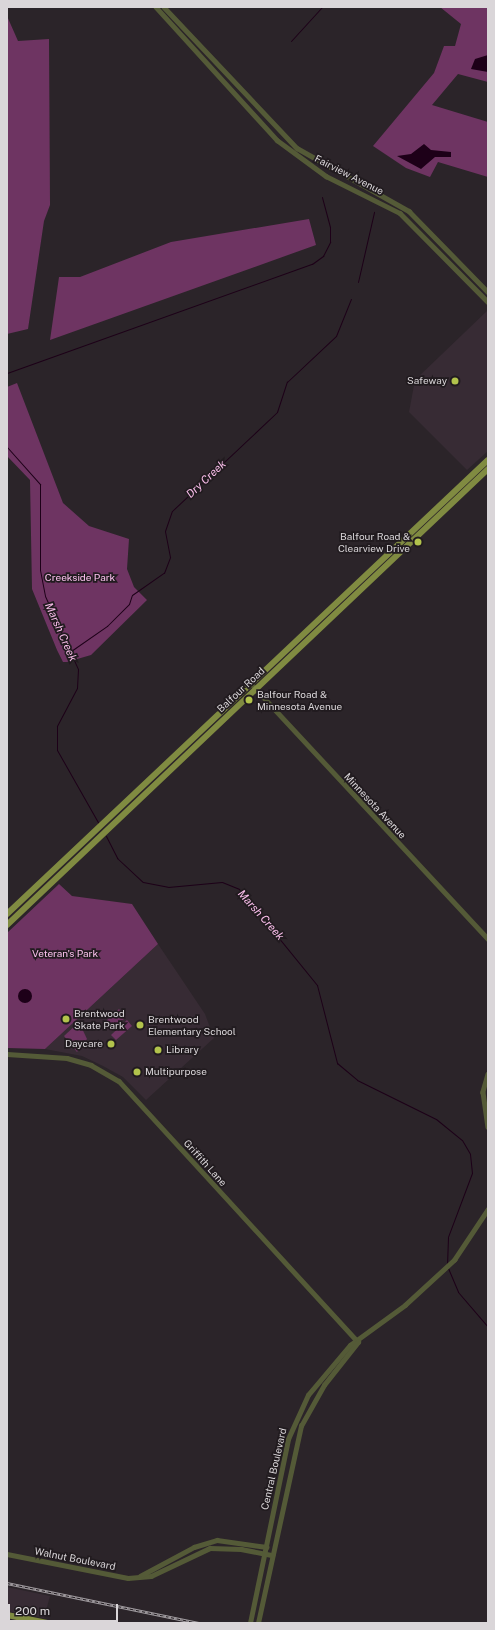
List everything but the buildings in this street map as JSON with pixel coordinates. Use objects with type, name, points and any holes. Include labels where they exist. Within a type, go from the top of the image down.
[{"type":"main road","name":"Balfour Road","points":[[7,914],[488,460]]},
{"type":"main road","name":"Balfour Road","points":[[7,925],[99,836],[488,469]]},
{"type":"main road","points":[[7,1615],[47,1623]]},
{"type":"street","name":"Fairview Avenue","points":[[156,7],[277,140],[326,176],[404,217],[488,302]]},
{"type":"street","name":"Fairview Avenue","points":[[164,7],[297,148],[408,211],[488,292]]},
{"type":"street","name":"Minnesota Avenue","points":[[251,684],[488,939]]},
{"type":"street","name":"Griffith Lane","points":[[7,1054],[67,1058],[90,1065],[119,1081],[358,1342]]},
{"type":"street","points":[[488,1074],[483,1092],[486,1098],[488,1127]]},
{"type":"street","name":"Central Boulevard","points":[[258,1623],[273,1548],[301,1426],[324,1385],[358,1342],[454,1260],[488,1208]]},
{"type":"street","name":"Central Boulevard","points":[[250,1623],[282,1462],[296,1418],[324,1374],[350,1345],[358,1342]]},
{"type":"street","name":"Walnut Boulevard","points":[[140,1576],[194,1547],[217,1540],[273,1548]]},
{"type":"street","name":"Walnut Boulevard","points":[[7,1554],[112,1576],[151,1576],[210,1548],[265,1553],[272,1555]]},
{"type":"shaded area","points":[[488,55],[488,72],[471,69],[475,59]]},
{"type":"shaded area","points":[[424,144],[431,150],[451,152],[451,157],[435,157],[421,169],[397,156],[411,154]]},
{"type":"shaded area","points":[[488,310],[488,451],[467,470],[409,412],[415,380]]},
{"type":"shaded area","name":"Brentwood Elementary School","points":[[158,944],[205,1014],[214,1038],[146,1100],[123,1077],[103,1066],[82,1056],[45,1049]]},
{"type":"shaded area","points":[[22,989],[28,989],[32,993],[32,999],[28,1003],[22,1003],[18,999],[18,993]]},
{"type":"shaded area","points":[[7,1587],[50,1596],[44,1618],[7,1611]]},
{"type":"green space","points":[[440,7],[488,7],[488,82],[458,74],[432,105],[488,122],[488,177],[438,162],[430,177],[406,168],[373,146],[434,73],[444,46],[455,46],[461,24]]},
{"type":"green space","points":[[7,16],[18,41],[49,39],[50,205],[44,221],[28,329],[7,334]]},
{"type":"green space","points":[[309,219],[316,245],[50,340],[59,277],[80,277],[171,242]]},
{"type":"green space","name":"Creekside Park","points":[[17,383],[63,503],[89,526],[129,539],[127,569],[134,587],[147,600],[91,655],[67,662],[63,662],[57,650],[32,589],[30,480],[7,456],[7,387]]},
{"type":"green space","name":"Veteran's Park","points":[[59,884],[72,896],[132,904],[158,944],[45,1049],[7,1048],[7,933]]},
{"type":"green space","points":[[119,1009],[126,1017],[111,1031],[104,1023]]},
{"type":"green space","points":[[127,1020],[132,1026],[116,1040],[111,1035]]},
{"type":"green space","points":[[79,1022],[87,1039],[77,1052],[64,1036]]},
{"type":"waterway","points":[[291,41],[322,7]]},
{"type":"waterway","points":[[7,373],[312,264],[323,256],[330,242],[330,227],[322,197]]},
{"type":"waterway","name":"Dry Creek","points":[[358,282],[374,212]]},
{"type":"waterway","name":"Dry Creek","points":[[71,651],[107,626],[129,604],[132,595],[164,573],[170,557],[165,531],[172,511],[277,412],[287,382],[336,336],[351,299]]},
{"type":"waterway","name":"Marsh Creek","points":[[7,447],[40,484],[40,570],[45,596],[78,669],[77,688],[57,726],[57,750],[99,824]]},
{"type":"waterway","name":"Marsh Creek","points":[[106,836],[117,858],[143,882],[168,887],[222,882],[239,889],[317,985],[337,1063],[357,1080],[436,1119],[462,1140],[470,1154],[472,1173],[448,1237],[447,1263]]},
{"type":"waterway","name":"Marsh Creek","points":[[448,1268],[458,1292],[488,1327]]},
{"type":"railway","points":[[7,1583],[199,1623]]},
{"type":"place","name":"Safeway","points":[[455,381]]},
{"type":"place","name":"Balfour Road & Clearview Drive","points":[[418,542]]},
{"type":"place","name":"Balfour Road & Minnesota Avenue","points":[[249,700]]},
{"type":"place","name":"Brentwood Skate Park","points":[[66,1019]]},
{"type":"place","name":"Brentwood Elementary School","points":[[140,1025]]},
{"type":"place","name":"Daycare","points":[[111,1044]]},
{"type":"place","name":"Library","points":[[158,1050]]},
{"type":"place","name":"Multipurpose","points":[[137,1072]]}]
